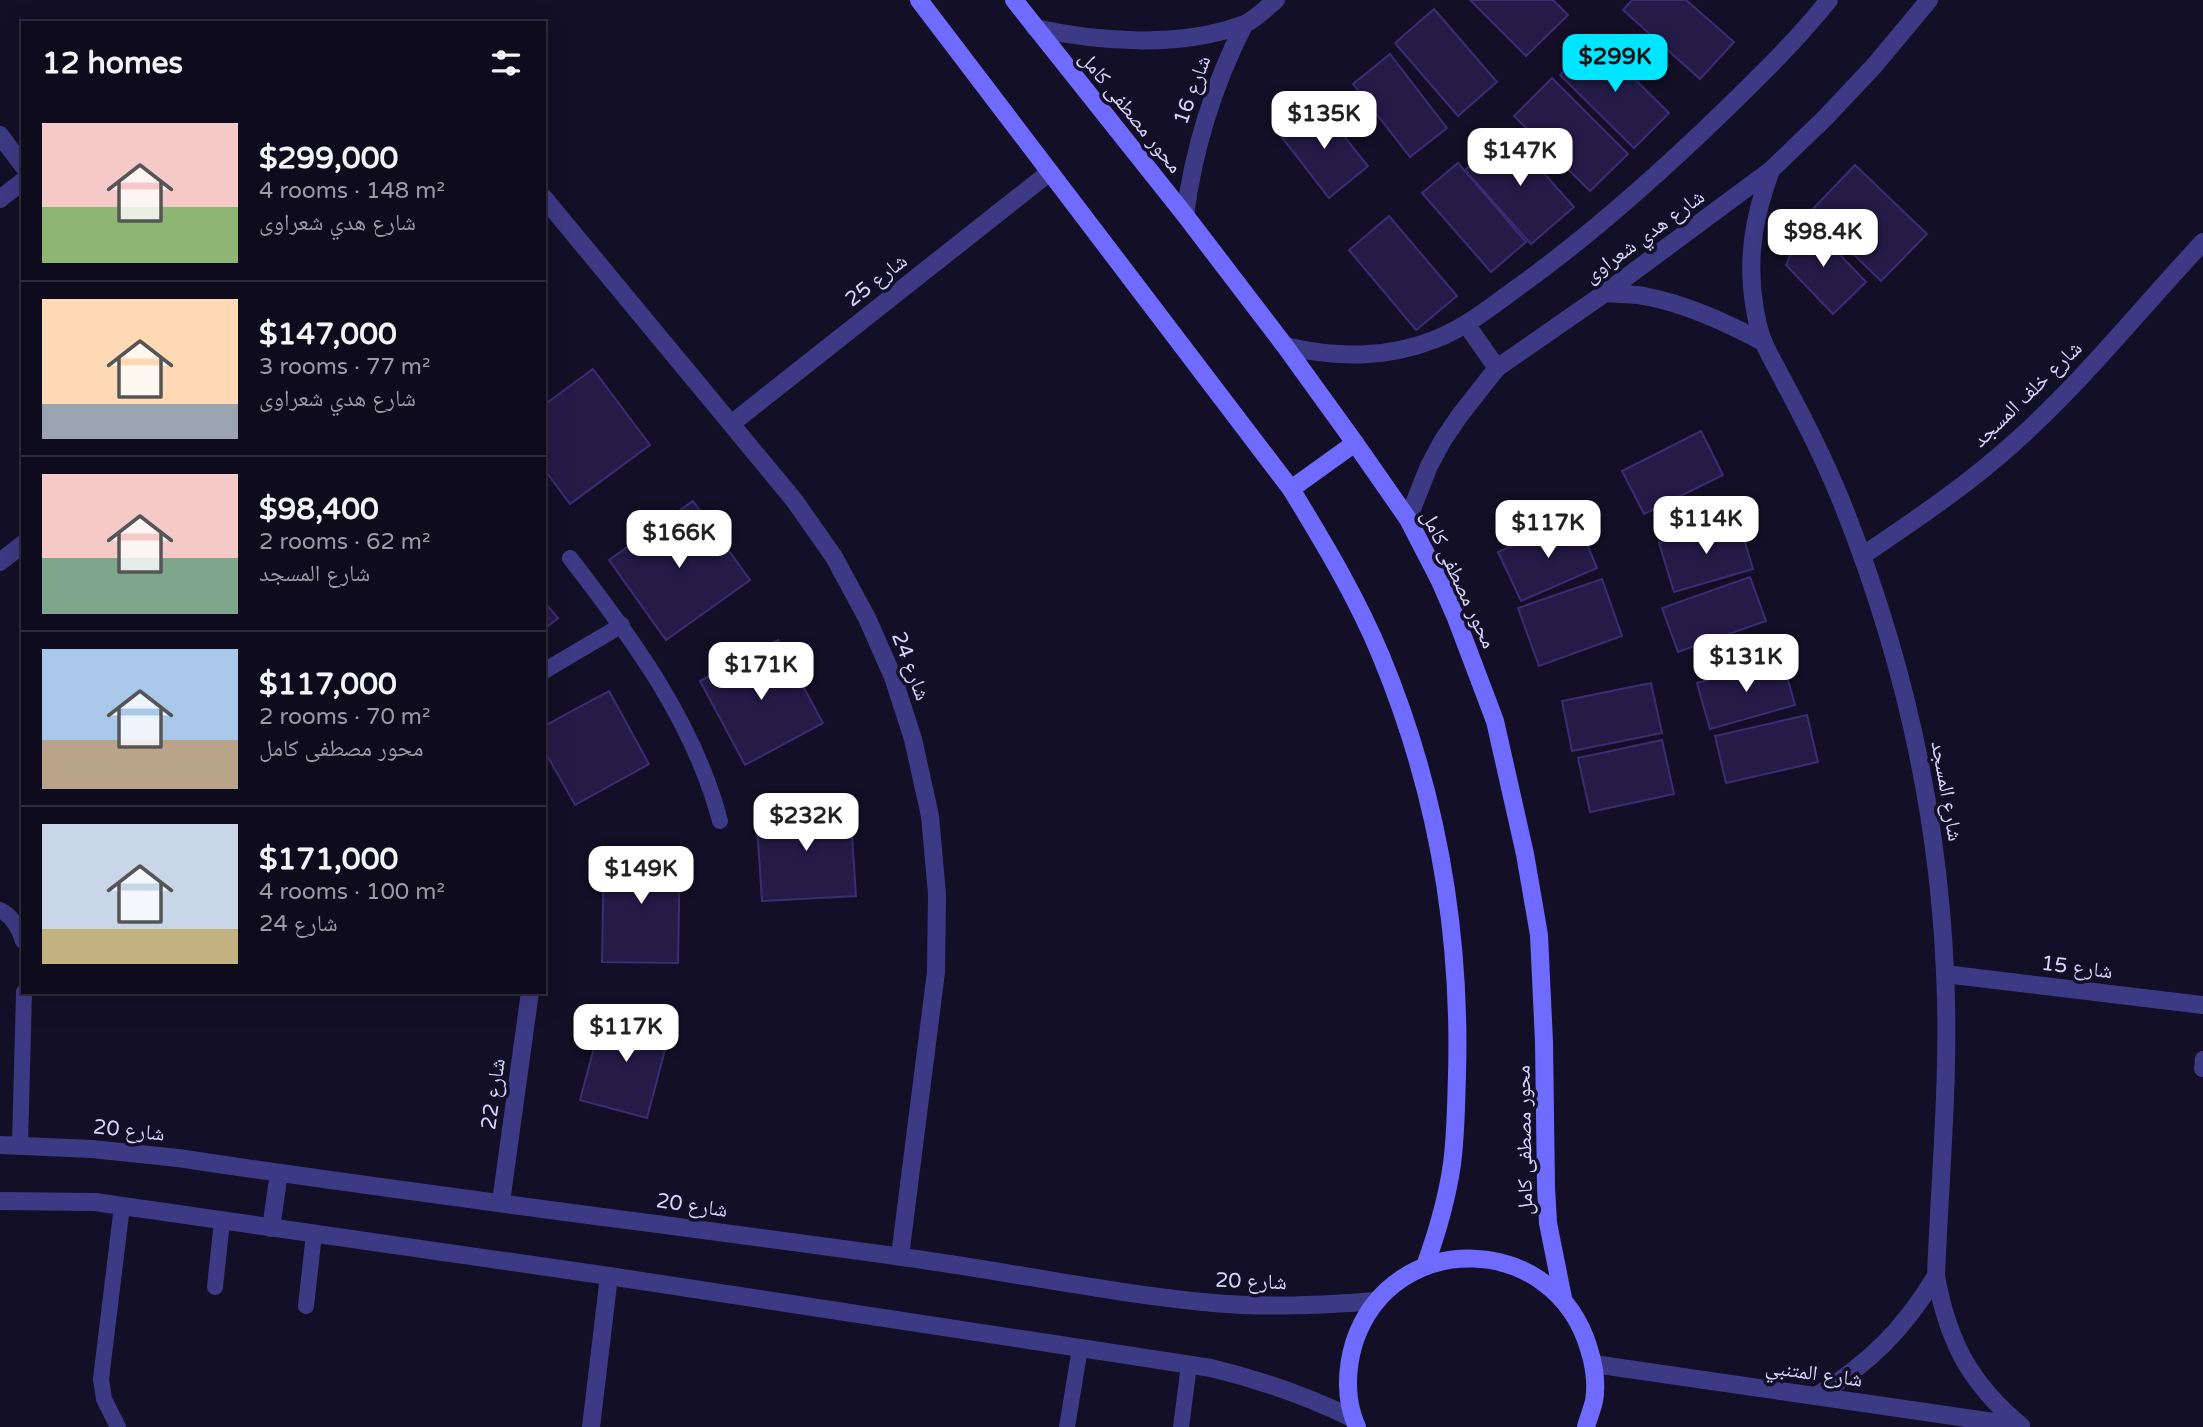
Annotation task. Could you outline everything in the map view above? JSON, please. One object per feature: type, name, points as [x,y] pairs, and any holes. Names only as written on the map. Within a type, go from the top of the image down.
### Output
[{"type":"street","points":[[919,0],[1291,489],[1327,546],[1381,655],[1403,712],[1422,775],[1443,863],[1454,941],[1459,1019],[1456,1133],[1445,1201],[1425,1266]]},
{"type":"street","name":"محور مصطفى كامل","points":[[1014,0],[1285,345],[1408,519],[1439,579],[1477,669],[1495,721],[1525,854],[1539,935],[1544,1042],[1545,1187],[1554,1259],[1563,1298]]},
{"type":"street","name":"شارع 16","points":[[1035,28],[1117,41],[1160,40],[1244,25],[1276,0]]},
{"type":"street","name":"شارع هدي شعراوى","points":[[1285,345],[1346,356],[1378,354],[1438,339],[1466,324],[1608,218],[1674,159],[1809,26],[1829,0]]},
{"type":"street","name":"شارع هدي شعراوى","points":[[1408,519],[1429,466],[1443,440],[1497,368],[1605,293],[1771,170],[1824,120],[1929,0]]},
{"type":"street","name":"شارع 16","points":[[1185,215],[1191,172],[1205,117],[1216,85],[1244,25]]},
{"type":"street","points":[[0,135],[21,163]]},
{"type":"street","name":"شارع المسجد","points":[[1771,170],[1760,200],[1750,256],[1751,285],[1763,342],[1809,430],[1862,556],[1905,697],[1921,766],[1933,839],[1945,974],[1946,1056],[1936,1276],[1947,1325],[1970,1371],[1984,1391],[2024,1427]]},
{"type":"street","name":"شارع 25","points":[[731,424],[1050,172]]},
{"type":"street","points":[[0,199],[21,183]]},
{"type":"street","name":"شارع 24","points":[[546,200],[794,500],[834,557],[867,618],[893,677],[914,739],[930,816],[937,894],[936,972],[900,1256]]},
{"type":"street","name":"شارع خلف المسجد","points":[[1862,556],[1955,491],[2016,442],[2078,380],[2203,242]]},
{"type":"street","points":[[1605,293],[1643,296],[1685,307],[1725,322],[1763,342]]},
{"type":"street","points":[[1466,324],[1497,368]]},
{"type":"street","points":[[1291,489],[1355,443]]},
{"type":"street","points":[[0,562],[21,546]]},
{"type":"street","name":"شارع 15","points":[[1945,974],[2203,1005]]},
{"type":"street","name":"شارع 22","points":[[501,1202],[530,994]]},
{"type":"street","name":"شارع 20","points":[[0,1145],[92,1149],[178,1158],[900,1256],[1167,1298],[1216,1303],[1297,1305],[1377,1301]]},
{"type":"street","points":[[271,1227],[279,1173]]},
{"type":"street","points":[[0,1201],[82,1202],[122,1206],[609,1276],[1211,1368],[1282,1387],[1316,1401],[1355,1423]]},
{"type":"street","points":[[1355,1423],[1348,1388],[1350,1357],[1360,1327],[1377,1301],[1399,1281],[1425,1266],[1461,1258],[1499,1261],[1534,1275],[1563,1298],[1584,1329],[1594,1364],[1594,1401],[1586,1427]]},
{"type":"street","points":[[591,1427],[609,1276]]},
{"type":"street","name":"شارع المسجد","points":[[1816,1396],[1846,1378],[1897,1332],[1936,1276]]},
{"type":"street","name":"شارع المتنبي","points":[[1594,1364],[2024,1427]]},
{"type":"lane","points":[[570,558],[622,625],[655,676],[685,730],[711,786],[720,821]]},
{"type":"lane","points":[[546,670],[622,625]]},
{"type":"lane","points":[[0,910],[6,913],[21,935]]},
{"type":"lane","points":[[20,1144],[24,994]]},
{"type":"lane","points":[[118,1427],[104,1399],[100,1378],[122,1206]]},
{"type":"lane","points":[[215,1287],[222,1220]]},
{"type":"lane","points":[[306,1306],[314,1234]]},
{"type":"lane","points":[[1067,1427],[1080,1348]]},
{"type":"lane","points":[[1181,1427],[1189,1365]]},
{"type":"building","points":[[1470,0],[1553,0],[1568,15],[1526,56]]},
{"type":"building","points":[[1632,0],[1686,0],[1734,42],[1700,79],[1623,10]]},
{"type":"building","points":[[1434,9],[1497,82],[1458,116],[1395,43]]},
{"type":"building","points":[[1595,40],[1669,113],[1634,148],[1560,75]]},
{"type":"building","points":[[1390,54],[1447,128],[1410,157],[1353,84]]},
{"type":"building","points":[[1552,78],[1628,154],[1590,191],[1514,116]]},
{"type":"building","points":[[1319,105],[1368,166],[1329,198],[1280,135]]},
{"type":"building","points":[[1508,133],[1574,207],[1531,244],[1465,170]]},
{"type":"building","points":[[1458,163],[1526,242],[1491,272],[1422,193]]},
{"type":"building","points":[[1855,165],[1927,234],[1881,281],[1810,212]]},
{"type":"building","points":[[1389,216],[1457,296],[1416,330],[1349,250]]},
{"type":"building","points":[[1806,219],[1866,282],[1833,314],[1786,265]]},
{"type":"building","points":[[593,369],[650,445],[570,504],[546,472],[546,404]]},
{"type":"building","points":[[1701,431],[1723,475],[1644,514],[1622,471]]},
{"type":"building","points":[[693,501],[750,580],[666,640],[609,560]]},
{"type":"building","points":[[1576,518],[1597,568],[1521,601],[1498,552]]},
{"type":"building","points":[[1738,519],[1753,569],[1674,592],[1659,543]]},
{"type":"building","points":[[1750,577],[1766,621],[1678,652],[1662,608]]},
{"type":"building","points":[[1602,579],[1622,636],[1539,666],[1518,608]]},
{"type":"building","points":[[546,604],[558,618],[546,627]]},
{"type":"building","points":[[778,640],[823,723],[745,765],[700,681]]},
{"type":"building","points":[[1782,659],[1795,705],[1710,729],[1697,683]]},
{"type":"building","points":[[1651,683],[1662,733],[1572,751],[1562,701]]},
{"type":"building","points":[[609,691],[649,764],[575,805],[546,754],[546,725]]},
{"type":"building","points":[[1807,715],[1818,762],[1726,783],[1715,736]]},
{"type":"building","points":[[1662,740],[1674,794],[1590,812],[1578,758]]},
{"type":"building","points":[[850,806],[856,896],[762,901],[756,811]]},
{"type":"building","points":[[604,849],[680,850],[678,963],[602,962]]},
{"type":"building","points":[[604,1010],[671,1027],[647,1118],[580,1100]]}]
